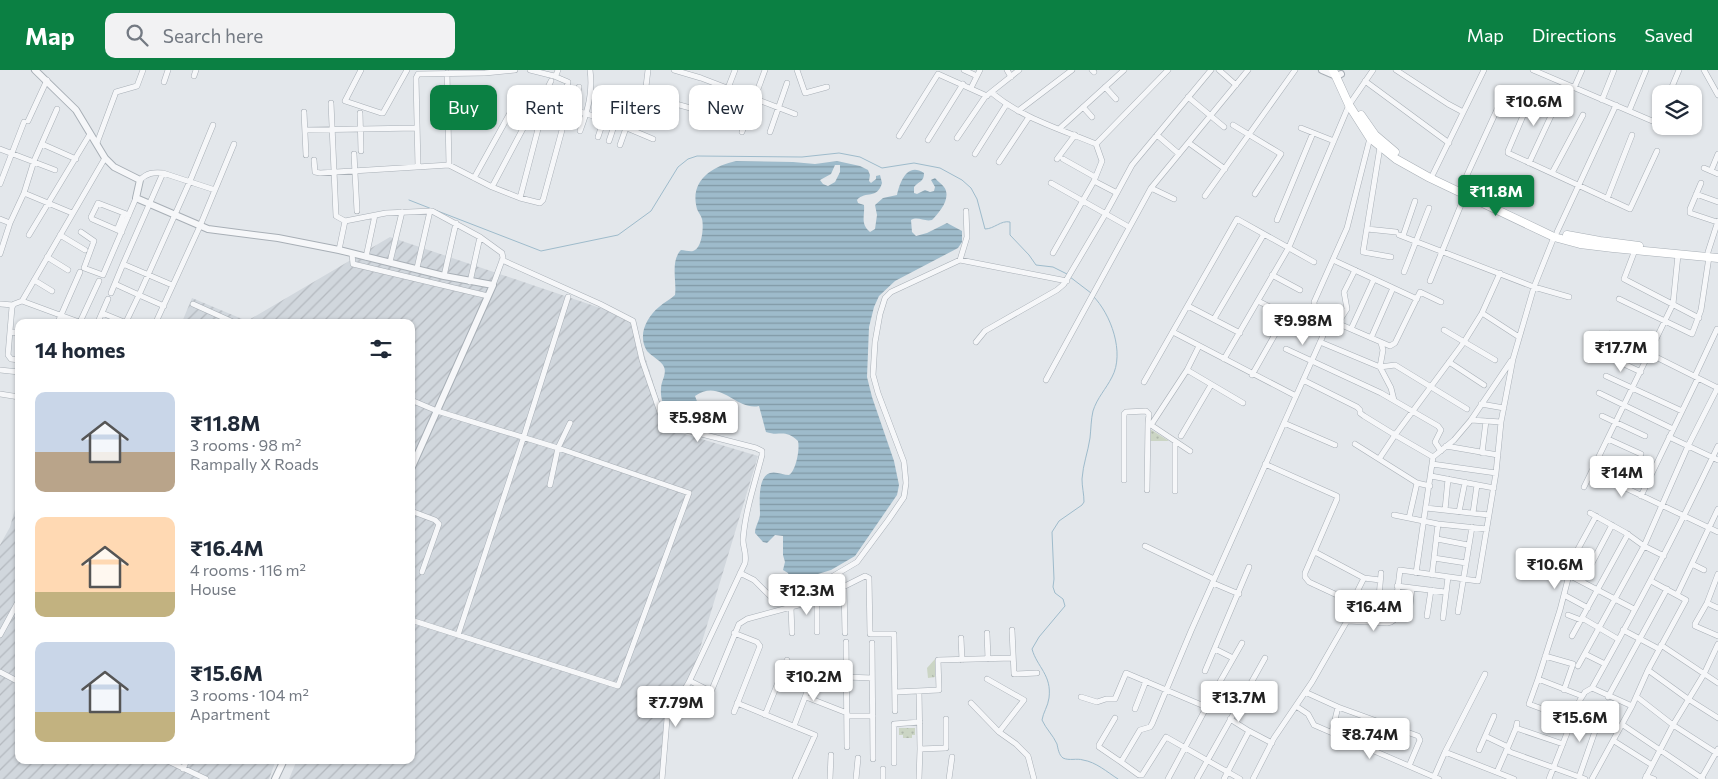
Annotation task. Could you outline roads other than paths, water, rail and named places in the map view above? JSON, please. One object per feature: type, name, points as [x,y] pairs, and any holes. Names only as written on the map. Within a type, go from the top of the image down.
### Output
[{"type":"main road","points":[[1337,73],[1370,138],[1405,164],[1466,195],[1580,244],[1678,255],[1718,254]]},
{"type":"main road","points":[[1351,103],[1375,135],[1400,156],[1556,234],[1708,255],[1718,258]]},
{"type":"street","points":[[35,70],[76,110],[105,158],[114,167],[140,180]]},
{"type":"street","points":[[97,143],[116,92],[137,86],[143,70]]},
{"type":"street","points":[[164,82],[168,70]]},
{"type":"street","points":[[361,70],[345,101],[383,113],[407,70]]},
{"type":"street","points":[[418,167],[416,78],[418,74],[515,70]]},
{"type":"street","points":[[530,70],[540,71],[553,78],[568,82],[567,85]]},
{"type":"street","points":[[492,187],[527,121],[533,117],[558,70]]},
{"type":"street","points":[[580,131],[587,114],[592,92],[591,70]]},
{"type":"street","points":[[646,85],[648,70]]},
{"type":"street","points":[[674,70],[718,85]]},
{"type":"street","points":[[729,85],[735,70]]},
{"type":"street","points":[[759,85],[764,70]]},
{"type":"street","points":[[797,70],[805,93],[826,87]]},
{"type":"street","points":[[964,70],[977,76]]},
{"type":"street","points":[[971,88],[980,70]]},
{"type":"street","points":[[1007,70],[1011,77]]},
{"type":"street","points":[[957,138],[990,94],[1019,70]]},
{"type":"street","points":[[1018,111],[1072,70]]},
{"type":"street","points":[[1059,129],[1124,70]]},
{"type":"street","points":[[1096,144],[1168,70]]},
{"type":"street","points":[[976,342],[984,331],[1057,290],[1067,281],[1132,165],[1211,70]]},
{"type":"street","points":[[1219,70],[1236,85]]},
{"type":"street","points":[[1046,380],[1151,188],[1248,70]]},
{"type":"street","points":[[1206,196],[1295,70]]},
{"type":"street","points":[[1322,70],[1337,73]]},
{"type":"street","points":[[1224,359],[1289,247],[1351,103],[1373,70]]},
{"type":"street","points":[[1396,70],[1463,112]]},
{"type":"street","points":[[1433,174],[1484,70]]},
{"type":"street","points":[[1533,70],[1545,73],[1574,88],[1652,121]]},
{"type":"street","points":[[1574,88],[1582,70]]},
{"type":"street","points":[[1602,100],[1614,70]]},
{"type":"street","points":[[1629,111],[1646,70]]},
{"type":"street","points":[[1673,85],[1679,70]]},
{"type":"street","points":[[1704,70],[1718,94]]},
{"type":"street","points":[[447,73],[449,165]]},
{"type":"street","points":[[899,136],[937,75],[940,74],[990,94],[1029,117],[1096,144],[1102,162],[1053,252]]},
{"type":"street","points":[[0,184],[26,121],[46,80]]},
{"type":"street","points":[[1365,81],[1449,143]]},
{"type":"street","points":[[770,132],[787,83]]},
{"type":"street","points":[[928,140],[963,84]]},
{"type":"street","points":[[1105,88],[1116,99]]},
{"type":"street","points":[[1461,188],[1506,90]]},
{"type":"street","points":[[1534,90],[1508,153],[1628,209],[1632,207],[1657,151]]},
{"type":"street","points":[[1188,98],[1224,127]]},
{"type":"street","points":[[762,101],[795,114]]},
{"type":"street","points":[[1529,162],[1558,101]]},
{"type":"street","points":[[331,103],[336,216],[345,221],[402,212],[435,212],[480,236],[502,253],[502,260],[493,286],[415,460]]},
{"type":"street","points":[[975,154],[1006,105]]},
{"type":"street","points":[[1347,621],[1391,622],[1394,620],[1400,570],[1478,581],[1494,488],[1501,422],[1519,337],[1534,287],[1556,234],[1616,105]]},
{"type":"street","points":[[1083,107],[1092,118]]},
{"type":"street","points":[[0,254],[10,222],[24,193],[34,161],[57,109]]},
{"type":"street","points":[[304,112],[306,155]]},
{"type":"street","points":[[582,112],[592,115]]},
{"type":"street","points":[[360,113],[361,151]]},
{"type":"street","points":[[1552,174],[1583,115]]},
{"type":"street","points":[[999,162],[1029,117]]},
{"type":"street","points":[[474,178],[507,118]]},
{"type":"street","points":[[126,319],[190,181],[213,125]]},
{"type":"street","points":[[1233,125],[1280,154],[1255,194]]},
{"type":"street","points":[[305,130],[417,128]]},
{"type":"street","points":[[1301,128],[1334,141]]},
{"type":"street","points":[[520,198],[538,130]]},
{"type":"street","points":[[314,160],[316,173],[449,165],[492,187],[520,198],[540,203],[543,200],[565,130]]},
{"type":"street","points":[[598,136],[600,130]]},
{"type":"street","points":[[609,141],[613,130]]},
{"type":"street","points":[[620,145],[625,130]]},
{"type":"street","points":[[631,130],[653,139]]},
{"type":"street","points":[[1277,220],[1313,133]]},
{"type":"street","points":[[29,236],[90,134]]},
{"type":"street","points":[[1074,135],[1060,159],[1117,193]]},
{"type":"street","points":[[1157,135],[1179,154]]},
{"type":"street","points":[[1607,199],[1632,135]]},
{"type":"street","points":[[1370,138],[1347,228],[1314,302],[1315,312],[1390,346],[1395,343],[1420,292],[1441,302]]},
{"type":"street","points":[[1189,142],[1225,169]]},
{"type":"street","points":[[42,144],[76,159]]},
{"type":"street","points":[[158,319],[200,226],[234,144]]},
{"type":"street","points":[[1380,147],[1363,252],[1391,257]]},
{"type":"street","points":[[0,149],[55,170]]},
{"type":"street","points":[[354,154],[357,210]]},
{"type":"street","points":[[1711,171],[1718,154]]},
{"type":"street","points":[[22,302],[105,158]]},
{"type":"street","points":[[1704,168],[1718,174]]},
{"type":"street","points":[[81,232],[94,241],[84,268],[102,276],[123,223],[136,198],[140,180],[154,172],[163,173],[215,190]]},
{"type":"street","points":[[111,293],[163,173]]},
{"type":"street","points":[[1051,183],[1129,227]]},
{"type":"street","points":[[1619,299],[1692,334],[1699,318],[1708,255],[1718,221],[1690,213],[1701,183]]},
{"type":"street","points":[[1151,188],[1174,199]]},
{"type":"street","points":[[24,193],[72,213]]},
{"type":"street","points":[[1696,194],[1718,202]]},
{"type":"street","points":[[1430,281],[1466,195]]},
{"type":"street","points":[[136,198],[208,229],[278,238],[339,250],[493,286]]},
{"type":"street","points":[[1399,234],[1415,202]]},
{"type":"street","points":[[120,231],[91,217],[98,203],[127,214]]},
{"type":"street","points":[[1404,272],[1429,208]]},
{"type":"street","points":[[417,268],[430,211]]},
{"type":"street","points":[[960,260],[967,237],[966,211]]},
{"type":"street","points":[[390,262],[402,212]]},
{"type":"street","points":[[366,257],[375,215]]},
{"type":"street","points":[[0,219],[10,222]]},
{"type":"street","points":[[1144,382],[1237,219],[1314,262]]},
{"type":"street","points":[[339,250],[345,221]]},
{"type":"street","points":[[444,276],[456,223]]},
{"type":"street","points":[[1367,229],[1399,234],[1534,287],[1569,297]]},
{"type":"street","points":[[1214,319],[1264,234]]},
{"type":"street","points":[[60,235],[85,250]]},
{"type":"street","points":[[470,282],[480,236]]},
{"type":"street","points":[[1635,250],[1624,279],[1699,318]]},
{"type":"street","points":[[352,254],[353,264],[488,296]]},
{"type":"street","points":[[1584,488],[1673,304],[1678,255]]},
{"type":"street","points":[[47,257],[68,270]]},
{"type":"street","points":[[502,260],[633,321],[642,360],[663,421],[762,451],[750,500],[743,542],[746,554],[745,563],[689,682],[667,719],[662,779]]},
{"type":"street","points":[[740,573],[754,580],[777,603],[796,598],[858,562],[904,496],[906,483],[904,462],[873,375],[875,342],[880,314],[885,298],[891,292],[960,260],[1067,281]]},
{"type":"street","points":[[1333,260],[1418,299]]},
{"type":"street","points":[[124,264],[172,285]]},
{"type":"street","points":[[1338,324],[1347,309],[1344,292],[1355,270]]},
{"type":"street","points":[[59,319],[80,272]]},
{"type":"street","points":[[1379,459],[1464,342],[1482,313],[1500,273]]},
{"type":"street","points":[[1272,275],[1300,290]]},
{"type":"street","points":[[1351,328],[1374,279]]},
{"type":"street","points":[[34,280],[52,290]]},
{"type":"street","points":[[81,319],[99,281]]},
{"type":"street","points":[[115,284],[164,306]]},
{"type":"street","points":[[1371,338],[1394,288]]},
{"type":"street","points":[[458,635],[568,298]]},
{"type":"street","points":[[99,319],[108,299]]},
{"type":"street","points":[[1252,375],[1286,315],[1258,300]]},
{"type":"street","points":[[1,304],[13,305],[22,302],[72,319]]},
{"type":"street","points":[[193,304],[226,319]]},
{"type":"street","points":[[13,305],[9,358],[15,359]]},
{"type":"street","points":[[1188,306],[1240,333]]},
{"type":"street","points":[[102,313],[117,319]]},
{"type":"street","points":[[1482,313],[1519,337]]},
{"type":"street","points":[[1121,762],[1140,730],[1150,727],[1152,724],[1213,581],[1330,320]]},
{"type":"street","points":[[1641,496],[1682,411],[1717,329]]},
{"type":"street","points":[[1444,330],[1495,360]]},
{"type":"street","points":[[10,332],[15,333]]},
{"type":"street","points":[[1173,332],[1252,375],[1296,396]]},
{"type":"street","points":[[1578,666],[1644,546],[1688,446],[1718,387],[1610,334]]},
{"type":"street","points":[[1320,342],[1380,367],[1395,365],[1467,409]]},
{"type":"street","points":[[1381,343],[1383,350],[1380,367],[1391,388],[1394,400]]},
{"type":"street","points":[[1150,424],[1187,370],[1199,346]]},
{"type":"street","points":[[1286,349],[1394,400],[1440,428],[1441,430],[1435,442],[1441,451]]},
{"type":"street","points":[[1609,357],[1641,372]]},
{"type":"street","points":[[1416,572],[1434,457],[1454,440],[1471,420],[1513,359]]},
{"type":"street","points":[[1449,362],[1484,385]]},
{"type":"street","points":[[0,370],[15,372]]},
{"type":"street","points":[[1187,370],[1243,403]]},
{"type":"street","points":[[1606,376],[1682,411]]},
{"type":"street","points":[[1303,380],[1357,407],[1364,416],[1434,457]]},
{"type":"street","points":[[1181,436],[1211,385]]},
{"type":"street","points":[[1599,393],[1673,429]]},
{"type":"street","points":[[0,394],[15,396]]},
{"type":"street","points":[[415,402],[437,411],[558,448],[689,493],[618,686],[415,621]]},
{"type":"street","points":[[1481,404],[1504,408]]},
{"type":"street","points":[[1124,480],[1124,414],[1128,411],[1146,411],[1149,414],[1150,424],[1147,490]]},
{"type":"street","points":[[1602,416],[1645,436]]},
{"type":"street","points":[[1471,420],[1501,422]]},
{"type":"street","points":[[1482,453],[1486,421]]},
{"type":"street","points":[[550,485],[558,448],[570,423]]},
{"type":"street","points":[[1284,423],[1334,445]]},
{"type":"street","points":[[1150,424],[1190,451]]},
{"type":"street","points":[[1669,437],[1715,459]]},
{"type":"street","points":[[1608,440],[1641,454]]},
{"type":"street","points":[[1175,441],[1175,491]]},
{"type":"street","points":[[1355,444],[1417,483],[1430,486]]},
{"type":"street","points":[[1446,446],[1498,455]]},
{"type":"street","points":[[1549,779],[1582,696],[1592,688],[1651,581],[1715,459],[1718,446]]},
{"type":"street","points":[[1265,464],[1337,496],[1305,573],[1306,580],[1352,602]]},
{"type":"street","points":[[1432,464],[1496,473]]},
{"type":"street","points":[[1592,472],[1718,532]]},
{"type":"street","points":[[1431,476],[1494,488]]},
{"type":"street","points":[[1445,510],[1448,479]]},
{"type":"street","points":[[1458,512],[1465,482]]},
{"type":"street","points":[[1409,518],[1417,483]]},
{"type":"street","points":[[1473,513],[1478,485]]},
{"type":"street","points":[[1426,508],[1489,515]]},
{"type":"street","points":[[1677,595],[1718,509]]},
{"type":"street","points":[[415,512],[435,520],[438,524],[422,572]]},
{"type":"street","points":[[1590,513],[1664,556]]},
{"type":"street","points":[[1394,515],[1438,524],[1487,530]]},
{"type":"street","points":[[1596,516],[1565,573],[1634,609]]},
{"type":"street","points":[[1432,575],[1438,524]]},
{"type":"street","points":[[1582,582],[1612,525]]},
{"type":"street","points":[[1458,612],[1472,528]]},
{"type":"street","points":[[1572,636],[1628,534]]},
{"type":"street","points":[[1436,539],[1468,545]]},
{"type":"street","points":[[1145,546],[1238,594]]},
{"type":"street","points":[[1315,552],[1364,578],[1380,580]]},
{"type":"street","points":[[1434,558],[1466,563]]},
{"type":"street","points":[[1692,564],[1704,570]]},
{"type":"street","points":[[1205,671],[1249,567]]},
{"type":"street","points":[[1376,622],[1381,572]]},
{"type":"street","points":[[1718,574],[1707,603],[1695,623],[1695,626],[1718,636]]},
{"type":"street","points":[[1569,575],[1529,704],[1572,720]]},
{"type":"street","points":[[706,704],[734,632],[739,624],[747,619],[817,600],[865,576],[870,578],[870,634],[894,634],[895,711]]},
{"type":"street","points":[[1443,618],[1448,577]]},
{"type":"street","points":[[1253,779],[1272,743],[1347,621],[1352,602],[1364,578]]},
{"type":"street","points":[[1592,779],[1623,725],[1648,670],[1686,600],[1651,581]]},
{"type":"street","points":[[1397,586],[1445,592]]},
{"type":"street","points":[[844,587],[845,633]]},
{"type":"street","points":[[1394,614],[1408,615],[1412,588]]},
{"type":"street","points":[[1608,697],[1667,589]]},
{"type":"street","points":[[1428,616],[1431,590]]},
{"type":"street","points":[[1564,595],[1588,608]]},
{"type":"street","points":[[817,600],[817,632]]},
{"type":"street","points":[[1707,603],[1718,608]]},
{"type":"street","points":[[791,608],[792,633]]},
{"type":"street","points":[[0,635],[15,612]]},
{"type":"street","points":[[1568,615],[1581,619],[1618,639]]},
{"type":"street","points":[[1012,630],[1014,674],[1037,673]]},
{"type":"street","points":[[1623,630],[1660,647],[1718,683]]},
{"type":"street","points":[[734,632],[756,642],[760,646],[734,712]]},
{"type":"street","points":[[987,633],[988,659]]},
{"type":"street","points":[[961,638],[962,660]]},
{"type":"street","points":[[846,642],[847,747]]},
{"type":"street","points":[[872,643],[873,759]]},
{"type":"street","points":[[1168,779],[1242,643]]},
{"type":"street","points":[[1654,779],[1646,778],[1673,724],[1704,674],[1718,644]]},
{"type":"street","points":[[1215,649],[1233,658]]},
{"type":"street","points":[[1585,654],[1605,664]]},
{"type":"street","points":[[1545,656],[1573,664],[1564,690]]},
{"type":"street","points":[[895,692],[939,690],[938,660],[1013,658]]},
{"type":"street","points":[[1197,779],[1265,658]]},
{"type":"street","points":[[1712,658],[1718,661]]},
{"type":"street","points":[[765,714],[787,660]]},
{"type":"street","points":[[1648,670],[1718,718]]},
{"type":"street","points":[[794,726],[815,671]]},
{"type":"street","points":[[0,672],[15,680]]},
{"type":"street","points":[[1081,697],[1097,702],[1115,699],[1126,673],[1167,689],[1205,708]]},
{"type":"street","points":[[1296,706],[1308,714],[1314,725],[1437,778],[1445,752],[1485,674]]},
{"type":"street","points":[[846,677],[872,678]]},
{"type":"street","points":[[987,679],[1024,700],[999,732]]},
{"type":"street","points":[[1538,679],[1582,696]]},
{"type":"street","points":[[1135,709],[1146,681]]},
{"type":"street","points":[[689,682],[710,691]]},
{"type":"street","points":[[1592,688],[1608,697],[1632,706]]},
{"type":"street","points":[[919,691],[919,779]]},
{"type":"street","points":[[1305,692],[1418,736],[1420,740],[1409,766]]},
{"type":"street","points":[[806,697],[847,715],[873,716]]},
{"type":"street","points":[[1623,725],[1702,779],[1717,752],[1673,724],[1637,697]]},
{"type":"street","points":[[737,703],[815,735],[795,779]]},
{"type":"street","points":[[971,704],[999,732],[1016,744],[1028,756],[1034,779]]},
{"type":"street","points":[[1332,732],[1338,706]]},
{"type":"street","points":[[1479,750],[1494,716]]},
{"type":"street","points":[[1579,776],[1600,717]]},
{"type":"street","points":[[1115,718],[1099,747],[1139,775],[1142,775],[1166,737],[1240,779]]},
{"type":"street","points":[[920,749],[946,748],[946,719]]},
{"type":"street","points":[[1230,719],[1272,743]]},
{"type":"street","points":[[894,764],[894,724],[920,722]]},
{"type":"street","points":[[1499,775],[1517,725],[1563,744]]},
{"type":"street","points":[[1224,779],[1249,731]]},
{"type":"street","points":[[1485,736],[1508,748],[1510,752],[1585,779]]},
{"type":"street","points":[[1614,741],[1652,765]]},
{"type":"street","points":[[1445,752],[1499,775],[1514,779]]},
{"type":"street","points":[[830,779],[831,755]]},
{"type":"street","points":[[948,779],[952,757]]},
{"type":"street","points":[[856,779],[858,758]]},
{"type":"street","points":[[174,764],[206,779]]},
{"type":"street","points":[[183,769],[185,764]]},
{"type":"street","points":[[275,779],[282,764]]},
{"type":"street","points":[[882,779],[883,769]]},
{"type":"water","points":[[736,161],[815,164],[837,161],[860,166],[868,170],[871,183],[876,179],[876,176],[880,175],[882,183],[880,188],[874,193],[860,197],[857,200],[858,203],[864,205],[864,223],[870,232],[875,229],[877,215],[875,205],[883,198],[897,195],[905,175],[913,170],[918,170],[924,173],[924,176],[914,187],[914,193],[917,194],[925,190],[934,191],[935,187],[931,180],[935,178],[946,191],[946,200],[932,220],[911,220],[912,232],[916,236],[947,223],[962,231],[962,242],[958,248],[895,281],[879,296],[869,327],[867,377],[894,461],[899,485],[897,495],[855,556],[831,570],[805,578],[799,577],[791,581],[788,573],[783,570],[785,562],[783,536],[775,535],[767,543],[763,542],[755,533],[760,516],[760,491],[763,480],[770,473],[775,472],[789,475],[791,473],[797,460],[798,441],[789,435],[766,432],[759,406],[743,404],[713,391],[704,391],[695,396],[698,407],[694,411],[686,412],[682,420],[676,420],[667,415],[662,402],[661,392],[665,372],[664,367],[661,362],[647,351],[643,339],[647,321],[661,305],[675,295],[675,266],[678,255],[681,250],[692,251],[696,249],[700,242],[703,223],[697,209],[696,190],[705,176],[727,163]],"holes":[[[835,165],[840,165],[840,172],[835,182],[828,186],[823,184],[820,180],[831,174]]]},
{"type":"waterway","points":[[435,210],[541,251],[618,235],[651,211],[678,167],[688,159],[697,156],[802,157],[839,153],[860,157],[882,168],[914,163],[940,168],[962,180],[971,188],[977,199],[985,229],[1004,222],[1010,222],[1010,235],[1036,265],[1053,267],[1067,274]]},
{"type":"waterway","points":[[409,200],[432,209]]},
{"type":"waterway","points":[[1070,277],[1091,293]]},
{"type":"waterway","points":[[1093,296],[1105,313],[1114,334],[1117,357],[1116,367],[1093,411],[1090,438],[1083,468],[1084,502],[1059,521],[1052,532],[1053,587],[1055,593],[1063,599],[1065,606],[1039,637],[1032,649],[1046,677],[1049,690],[1048,701],[1042,720],[1057,744],[1059,752],[1065,759],[1088,761],[1118,779]]}]
